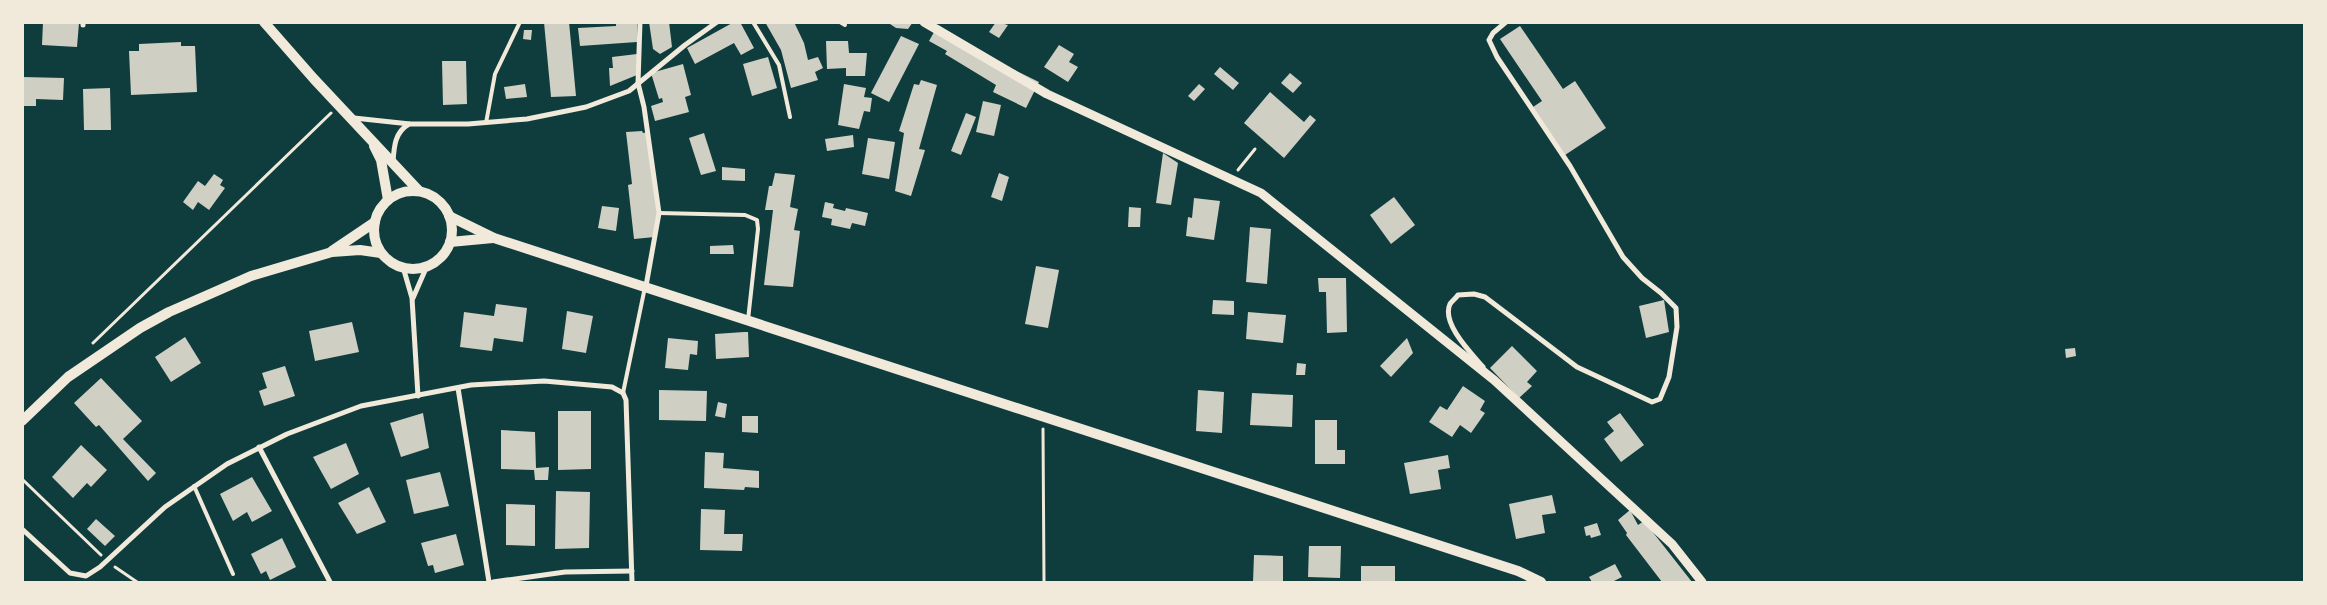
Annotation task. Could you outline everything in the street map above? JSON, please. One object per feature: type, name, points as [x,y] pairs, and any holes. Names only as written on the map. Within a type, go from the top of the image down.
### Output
[{"type":"main road","points":[[264,22],[419,191],[432,196],[442,204],[449,216],[452,224],[450,242],[441,257],[427,266],[403,267],[395,264],[382,252],[374,234],[375,222],[388,200],[397,194],[419,191]]},
{"type":"main road","points":[[366,133],[381,160],[388,200]]},
{"type":"main road","points":[[449,216],[494,238],[1518,571],[1541,582]]},
{"type":"main road","points":[[332,252],[375,222]]},
{"type":"main road","points":[[450,242],[494,238]]},
{"type":"main road","points":[[22,421],[68,377],[140,328],[169,312],[251,276],[332,252],[360,250],[382,252]]},
{"type":"street","points":[[640,22],[638,83],[644,107],[659,213],[646,286]]},
{"type":"street","points":[[351,118],[410,124],[486,123],[527,119],[586,107],[619,97],[717,22]]},
{"type":"street","points":[[924,22],[1046,94],[1261,192],[1494,380],[1672,544],[1702,582]]},
{"type":"street","points":[[1494,380],[1454,331],[1448,313],[1450,304],[1458,295],[1474,294],[1485,297],[1577,367],[1652,402],[1660,399],[1669,377],[1677,327],[1676,308],[1662,293],[1642,278],[1623,256],[1570,166],[1498,57],[1489,40],[1493,33],[1506,22]]},
{"type":"street","points":[[393,162],[395,141],[402,128],[410,124]]},
{"type":"street","points":[[412,298],[427,266]]},
{"type":"street","points":[[403,267],[412,298],[418,396]]},
{"type":"street","points":[[22,529],[70,573],[86,576],[107,560],[135,533],[194,486],[259,447],[327,417],[361,406],[458,388],[503,382],[544,381],[605,386],[623,393],[627,407],[632,582]]},
{"type":"street","points":[[458,388],[489,582]]},
{"type":"street","points":[[259,447],[330,582]]},
{"type":"street","points":[[493,582],[565,572],[632,571]]},
{"type":"lane","points":[[486,123],[495,74],[520,22]]},
{"type":"lane","points":[[752,22],[779,65],[790,118]]},
{"type":"lane","points":[[840,22],[845,25]]},
{"type":"lane","points":[[659,213],[745,216],[757,220],[758,229],[748,320]]},
{"type":"lane","points":[[623,393],[646,286]]},
{"type":"lane","points":[[194,486],[233,574]]},
{"type":"path","points":[[87,348],[339,105]]},
{"type":"path","points":[[1236,172],[1255,149]]},
{"type":"path","points":[[1043,416],[1044,582]]},
{"type":"path","points":[[22,479],[107,560],[137,582]]},
{"type":"building","points":[[43,22],[79,23],[77,47],[42,45]]},
{"type":"building","points":[[544,22],[569,22],[576,96],[551,97]]},
{"type":"building","points":[[616,22],[637,22],[637,42],[580,46],[578,28],[616,26]]},
{"type":"building","points":[[649,22],[669,22],[672,47],[660,54],[653,49]]},
{"type":"building","points":[[734,22],[740,22],[754,48],[741,55],[734,43],[695,64],[687,48]]},
{"type":"building","points":[[765,22],[794,22],[804,43],[808,60],[818,57],[823,68],[815,72],[818,80],[791,88],[781,50]]},
{"type":"building","points":[[887,22],[913,22],[908,29],[896,28]]},
{"type":"building","points":[[996,22],[1008,25],[999,38],[989,32]]},
{"type":"building","points":[[938,25],[1006,66],[1039,82],[1026,108],[993,92],[996,85],[945,54],[947,51],[929,41]]},
{"type":"building","points":[[1520,26],[1563,89],[1575,81],[1606,128],[1565,155],[1533,107],[1542,101],[1500,39]]},
{"type":"building","points":[[524,30],[532,30],[531,40],[523,39]]},
{"type":"building","points":[[901,36],[919,44],[889,102],[871,93]]},
{"type":"building","points":[[826,41],[848,41],[849,53],[867,53],[865,76],[846,76],[846,68],[827,69]]},
{"type":"building","points":[[181,42],[181,46],[195,46],[197,92],[131,95],[129,51],[139,51],[139,44]]},
{"type":"building","points":[[1059,45],[1074,54],[1069,62],[1078,67],[1068,82],[1044,67]]},
{"type":"building","points":[[637,54],[637,75],[610,86],[609,68],[613,68],[612,57]]},
{"type":"building","points":[[768,57],[777,88],[752,96],[743,64]]},
{"type":"building","points":[[442,61],[466,61],[467,104],[443,105]]},
{"type":"building","points":[[683,64],[691,95],[685,97],[689,112],[655,121],[651,106],[663,102],[662,98],[659,99],[651,73]]},
{"type":"building","points":[[1220,67],[1239,83],[1233,90],[1214,74]]},
{"type":"building","points":[[1290,73],[1302,83],[1293,93],[1281,83]]},
{"type":"building","points":[[22,77],[64,78],[63,100],[36,99],[36,106],[22,106]]},
{"type":"building","points":[[921,80],[937,85],[919,149],[925,150],[911,196],[895,191],[904,133],[899,131],[914,84],[919,85]]},
{"type":"building","points":[[525,84],[527,97],[506,99],[504,87]]},
{"type":"building","points":[[844,84],[866,88],[864,97],[872,98],[870,112],[864,111],[859,129],[838,125]]},
{"type":"building","points":[[1199,84],[1205,89],[1194,101],[1188,96]]},
{"type":"building","points":[[110,88],[111,130],[84,130],[83,89]]},
{"type":"building","points":[[1270,92],[1304,122],[1310,115],[1316,120],[1284,158],[1244,123]]},
{"type":"building","points":[[983,101],[1001,105],[994,136],[976,132]]},
{"type":"building","points":[[966,113],[976,117],[961,155],[951,151]]},
{"type":"building","points":[[642,131],[643,133],[648,132],[658,219],[655,237],[634,239],[628,185],[632,184],[626,132]]},
{"type":"building","points":[[704,133],[716,171],[701,175],[689,138]]},
{"type":"building","points":[[853,135],[854,147],[827,151],[825,139]]},
{"type":"building","points":[[868,138],[895,142],[889,179],[862,174]]},
{"type":"building","points":[[1163,153],[1178,163],[1171,205],[1156,203]]},
{"type":"building","points":[[722,167],[745,169],[745,181],[722,180]]},
{"type":"building","points":[[775,173],[795,175],[790,207],[798,209],[794,230],[800,231],[793,287],[764,285],[773,210],[765,210],[769,186],[772,186]]},
{"type":"building","points":[[999,173],[1009,177],[1002,201],[991,197]]},
{"type":"building","points":[[214,174],[223,180],[220,185],[225,188],[209,210],[198,202],[193,210],[183,202],[198,181],[205,186]]},
{"type":"building","points":[[1394,197],[1415,225],[1391,244],[1370,215]]},
{"type":"building","points":[[1194,198],[1220,201],[1214,240],[1186,236],[1188,217],[1192,218]]},
{"type":"building","points":[[825,202],[834,204],[833,208],[845,211],[846,208],[868,213],[865,226],[852,223],[850,229],[831,225],[832,219],[822,217]]},
{"type":"building","points":[[602,206],[619,208],[616,231],[598,228]]},
{"type":"building","points":[[1129,207],[1141,208],[1140,227],[1128,227]]},
{"type":"building","points":[[1250,227],[1271,229],[1267,284],[1246,282]]},
{"type":"building","points":[[733,245],[734,254],[710,254],[710,246]]},
{"type":"building","points":[[1036,266],[1059,270],[1048,328],[1025,324]]},
{"type":"building","points":[[1318,278],[1346,278],[1347,332],[1327,333],[1326,292],[1319,292]]},
{"type":"building","points":[[1213,300],[1234,301],[1234,315],[1212,314]]},
{"type":"building","points":[[1664,300],[1669,332],[1646,338],[1639,306]]},
{"type":"building","points":[[496,304],[527,308],[523,342],[494,338],[492,351],[460,347],[464,312],[494,316]]},
{"type":"building","points":[[567,311],[593,316],[586,353],[562,349]]},
{"type":"building","points":[[1248,312],[1286,315],[1283,343],[1246,339]]},
{"type":"building","points":[[352,322],[359,352],[315,361],[309,331]]},
{"type":"building","points":[[748,332],[749,357],[716,359],[715,334]]},
{"type":"building","points":[[185,337],[201,363],[171,382],[155,357]]},
{"type":"building","points":[[668,338],[698,341],[697,355],[690,354],[688,370],[665,368]]},
{"type":"building","points":[[1407,338],[1413,353],[1391,377],[1380,366]]},
{"type":"building","points":[[1512,346],[1537,371],[1527,382],[1532,386],[1519,398],[1490,368]]},
{"type":"building","points":[[2075,348],[2076,356],[2066,358],[2065,349]]},
{"type":"building","points":[[1297,363],[1306,364],[1305,375],[1296,375]]},
{"type":"building","points":[[285,366],[295,396],[264,406],[259,391],[267,388],[262,373]]},
{"type":"building","points":[[101,378],[142,421],[123,439],[156,473],[148,481],[99,425],[96,427],[74,403]]},
{"type":"building","points":[[1463,386],[1485,401],[1480,410],[1485,413],[1471,433],[1460,425],[1452,437],[1429,422],[1440,406],[1447,410]]},
{"type":"building","points":[[659,390],[707,391],[706,421],[659,420]]},
{"type":"building","points":[[1198,390],[1224,392],[1222,433],[1196,431]]},
{"type":"building","points":[[1252,393],[1293,395],[1292,427],[1250,425]]},
{"type":"building","points":[[718,402],[727,404],[725,418],[715,416]]},
{"type":"building","points":[[558,411],[591,411],[591,469],[558,470]]},
{"type":"building","points":[[423,413],[429,448],[401,457],[390,423]]},
{"type":"building","points":[[1620,413],[1644,445],[1621,462],[1604,439],[1614,431],[1607,422]]},
{"type":"building","points":[[742,416],[758,416],[758,433],[742,432]]},
{"type":"building","points":[[1315,420],[1337,420],[1337,450],[1345,450],[1345,464],[1315,464]]},
{"type":"building","points":[[501,430],[535,432],[536,468],[549,467],[548,480],[535,480],[534,470],[501,469]]},
{"type":"building","points":[[346,443],[359,474],[331,489],[313,457]]},
{"type":"building","points":[[81,445],[107,470],[91,487],[87,483],[73,498],[52,477]]},
{"type":"building","points":[[705,452],[724,453],[723,468],[759,471],[759,488],[745,487],[744,490],[704,488]]},
{"type":"building","points":[[1448,455],[1450,468],[1438,470],[1441,489],[1410,494],[1404,463]]},
{"type":"building","points":[[440,472],[449,506],[414,514],[406,480]]},
{"type":"building","points":[[252,477],[272,511],[252,522],[247,512],[233,521],[220,494]]},
{"type":"building","points":[[369,487],[386,522],[357,534],[338,503]]},
{"type":"building","points":[[556,491],[590,492],[589,548],[555,549]]},
{"type":"building","points":[[1552,495],[1556,513],[1542,515],[1545,533],[1516,539],[1509,504]]},
{"type":"building","points":[[506,504],[535,505],[535,546],[506,545]]},
{"type":"building","points":[[701,509],[725,510],[724,534],[743,534],[742,551],[700,550]]},
{"type":"building","points":[[1630,510],[1638,525],[1644,521],[1692,582],[1662,582],[1626,535],[1627,533],[1618,520]]},
{"type":"building","points":[[96,519],[115,536],[105,546],[87,529]]},
{"type":"building","points":[[1597,523],[1601,535],[1591,538],[1590,535],[1586,536],[1584,527]]},
{"type":"building","points":[[456,534],[464,565],[435,573],[433,565],[428,566],[421,543]]},
{"type":"building","points":[[282,538],[296,567],[270,580],[266,571],[261,574],[251,554]]},
{"type":"building","points":[[1309,546],[1341,546],[1340,578],[1308,577]]},
{"type":"building","points":[[1254,555],[1283,556],[1283,582],[1253,582]]},
{"type":"building","points":[[1615,564],[1622,577],[1612,582],[1592,582],[1589,577]]},
{"type":"building","points":[[1361,566],[1395,566],[1395,582],[1361,582]]}]
